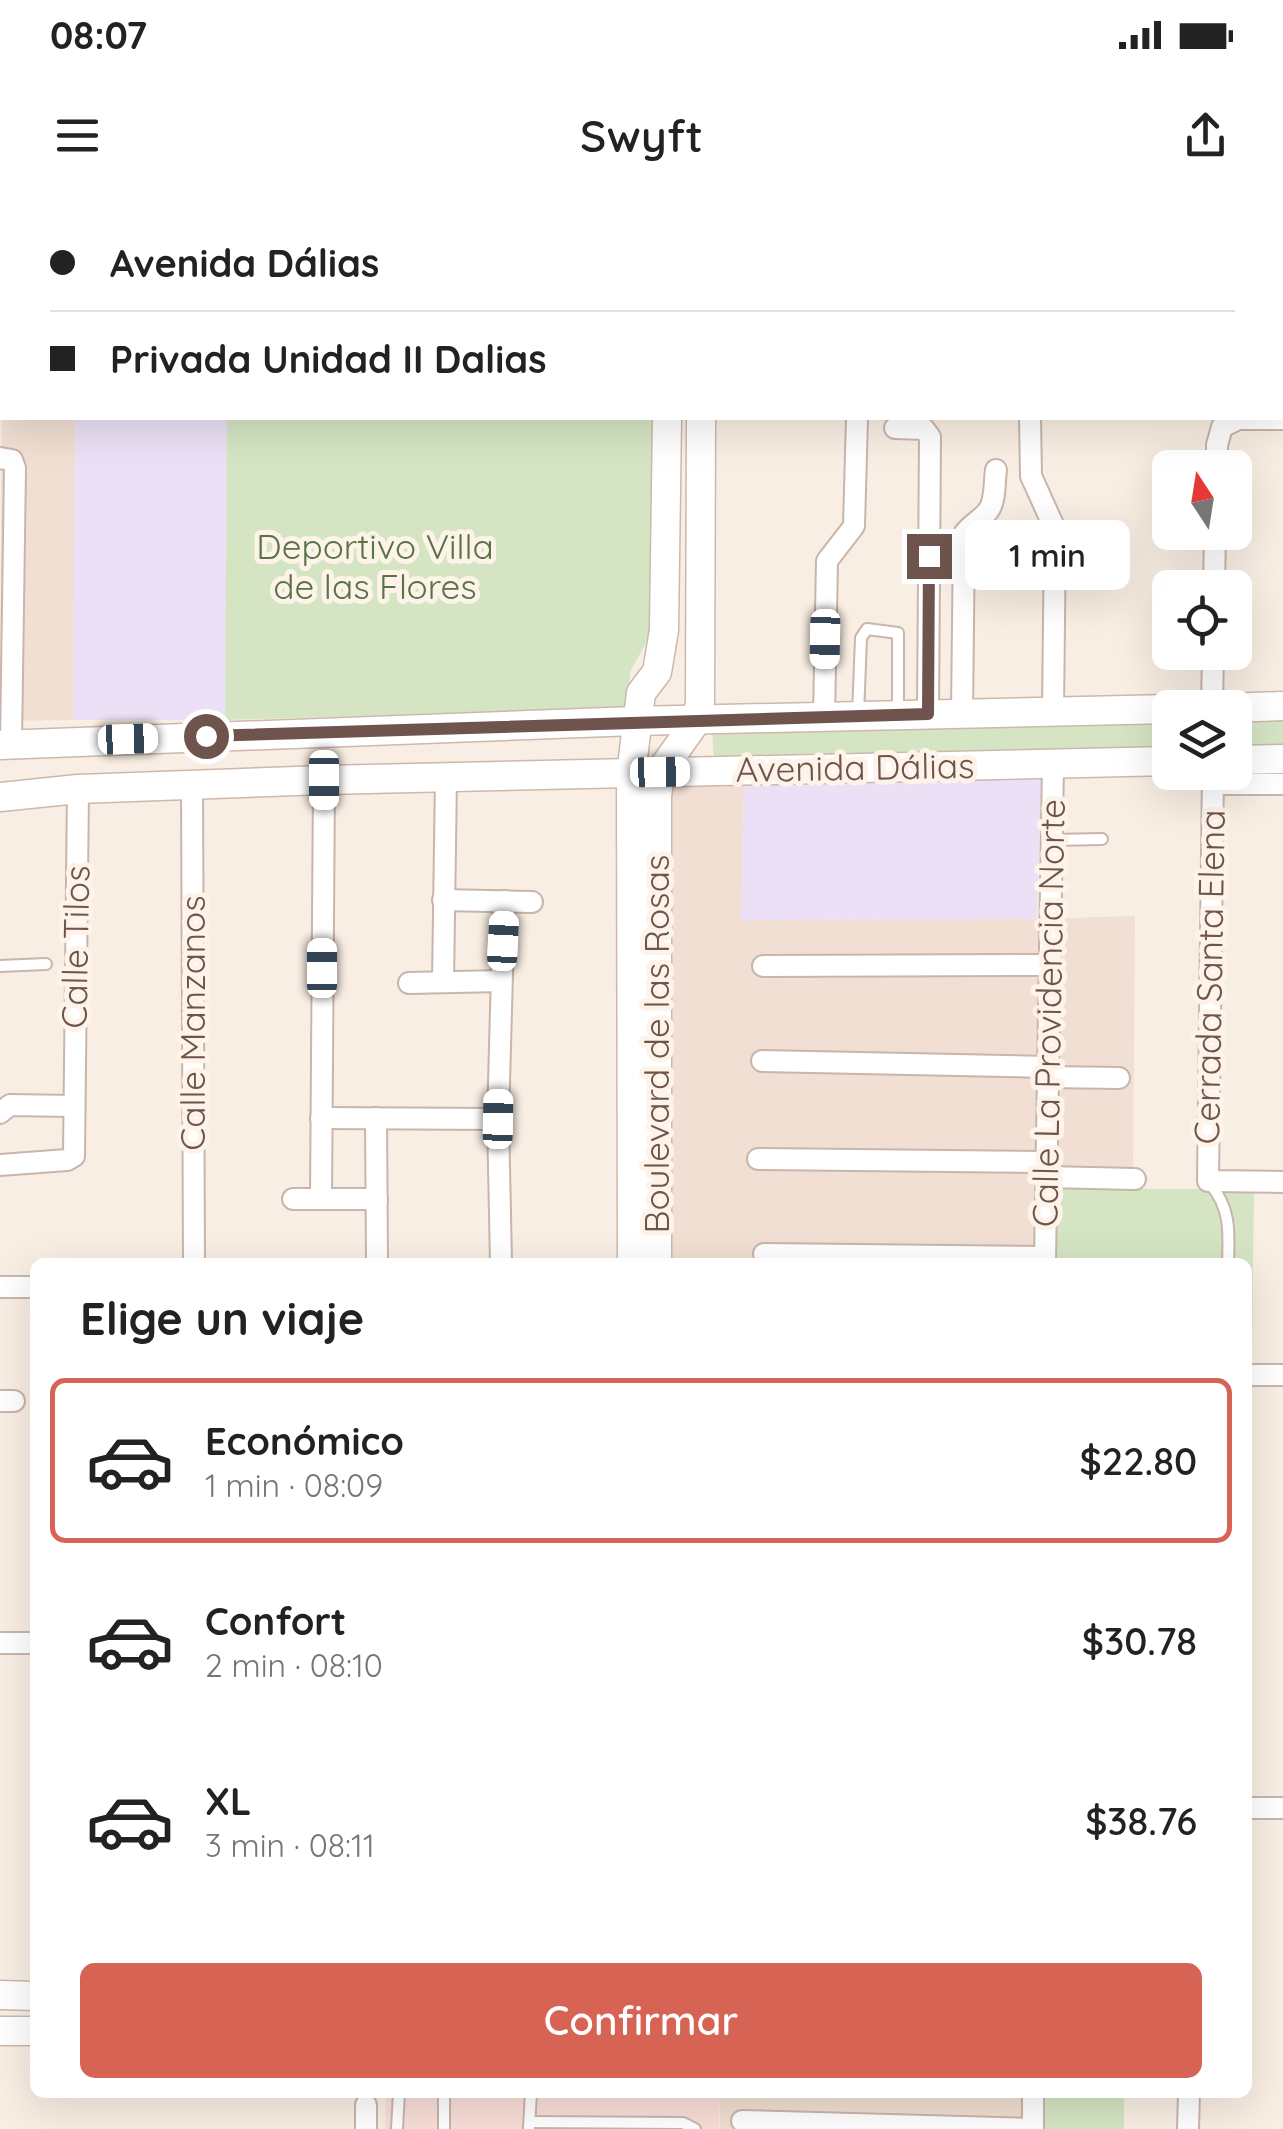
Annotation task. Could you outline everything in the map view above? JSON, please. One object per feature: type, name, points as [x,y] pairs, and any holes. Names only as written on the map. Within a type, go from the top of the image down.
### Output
[{"type":"main road","name":"Boulevard de las Rosas","points":[[632,1258],[631,774],[641,693],[657,672],[666,611],[668,420]]},
{"type":"main road","points":[[660,772],[697,720],[701,420]]},
{"type":"main road","points":[[1252,707],[1283,706]]},
{"type":"main road","name":"Avenida Dálias","points":[[5,744],[697,720],[1152,709]]},
{"type":"main road","points":[[1252,759],[1283,758]]},
{"type":"main road","name":"Avenida Dálias","points":[[0,798],[78,789],[192,784],[1152,761]]},
{"type":"main road","name":"Boulevard de las Rosas","points":[[656,1258],[660,772]]},
{"type":"main road","points":[[0,1996],[30,1996]]},
{"type":"main road","points":[[0,2031],[30,2031]]},
{"type":"street","points":[[824,717],[827,562],[854,526],[857,420]]},
{"type":"street","points":[[1030,420],[1031,476],[1056,529],[1053,712]]},
{"type":"street","points":[[1217,450],[1222,427],[1236,420]]},
{"type":"street","points":[[895,428],[924,429],[930,437],[928,714]]},
{"type":"street","points":[[5,744],[7,531],[15,468],[6,459]]},
{"type":"street","points":[[962,714],[964,534],[992,506],[996,470]]},
{"type":"street","name":"Calle La Providencia Norte","points":[[1045,1258],[1054,764]]},
{"type":"street","points":[[443,982],[446,777]]},
{"type":"street","points":[[321,1198],[324,780]]},
{"type":"street","points":[[1252,781],[1283,784]]},
{"type":"street","name":"Calle Manzanos","points":[[192,784],[194,1258]]},
{"type":"street","name":"Calle Tilos","points":[[0,1165],[68,1160],[74,1156],[78,789]]},
{"type":"street","name":"Cerrada Santa Elena","points":[[1208,1181],[1213,790]]},
{"type":"street","points":[[443,900],[532,902]]},
{"type":"street","points":[[500,1258],[498,1119],[504,901]]},
{"type":"street","points":[[763,966],[1050,965]]},
{"type":"street","points":[[410,983],[501,981]]},
{"type":"street","points":[[762,1061],[1120,1078]]},
{"type":"street","points":[[0,1114],[10,1105],[74,1106]]},
{"type":"street","points":[[321,1118],[498,1119]]},
{"type":"street","points":[[376,1118],[377,1258]]},
{"type":"street","points":[[758,1160],[1047,1170],[1135,1180]]},
{"type":"street","points":[[1208,1181],[1283,1182]]},
{"type":"street","points":[[292,1199],[377,1199]]},
{"type":"street","points":[[764,1254],[951,1258]]},
{"type":"street","points":[[0,1287],[30,1287]]},
{"type":"street","points":[[1252,1375],[1283,1375]]},
{"type":"street","points":[[0,1643],[30,1643]]},
{"type":"street","points":[[1252,1808],[1283,1808]]},
{"type":"street","points":[[742,2121],[1033,2129],[1033,2098]]},
{"type":"street","points":[[1188,2098],[1188,2129]]},
{"type":"street","points":[[366,2105],[366,2129]]},
{"type":"lane","points":[[858,716],[861,638],[867,629],[898,632],[898,715]]},
{"type":"lane","points":[[1052,840],[1102,839]]},
{"type":"lane","points":[[0,966],[46,964]]},
{"type":"lane","points":[[1208,1181],[1219,1194],[1230,1221],[1228,1258]]},
{"type":"lane","points":[[397,2129],[398,2098]]},
{"type":"lane","points":[[444,2098],[444,2129]]},
{"type":"lane","points":[[531,2098],[530,2126],[683,2123],[694,2129]]},
{"type":"shaded area","points":[[2,420],[75,420],[73,720],[0,721]]},
{"type":"shaded area","points":[[75,420],[227,420],[225,720],[73,720]]},
{"type":"shaded area","points":[[1041,777],[1037,919],[741,920],[744,784]]},
{"type":"shaded area","points":[[744,784],[741,920],[1135,916],[1136,1258],[670,1258],[672,786]]},
{"type":"shaded area","points":[[386,2098],[720,2098],[719,2129],[385,2129]]},
{"type":"shaded area","points":[[720,2098],[1124,2098],[1124,2129],[720,2129]]},
{"type":"green space","name":"Deportivo Villa de las Flores","points":[[227,420],[654,420],[657,623],[630,672],[628,708],[225,720]]},
{"type":"green space","points":[[1283,715],[1283,744],[1252,745],[1252,716]]},
{"type":"green space","points":[[1152,718],[1152,747],[714,758],[712,731]]},
{"type":"green space","points":[[1061,1189],[1254,1189],[1252,1348],[1252,1258],[1057,1258]]},
{"type":"green space","points":[[1043,2098],[1124,2098],[1124,2129],[1043,2129]]},
{"type":"route","points":[[206,736],[928,714],[929,556]]}]
